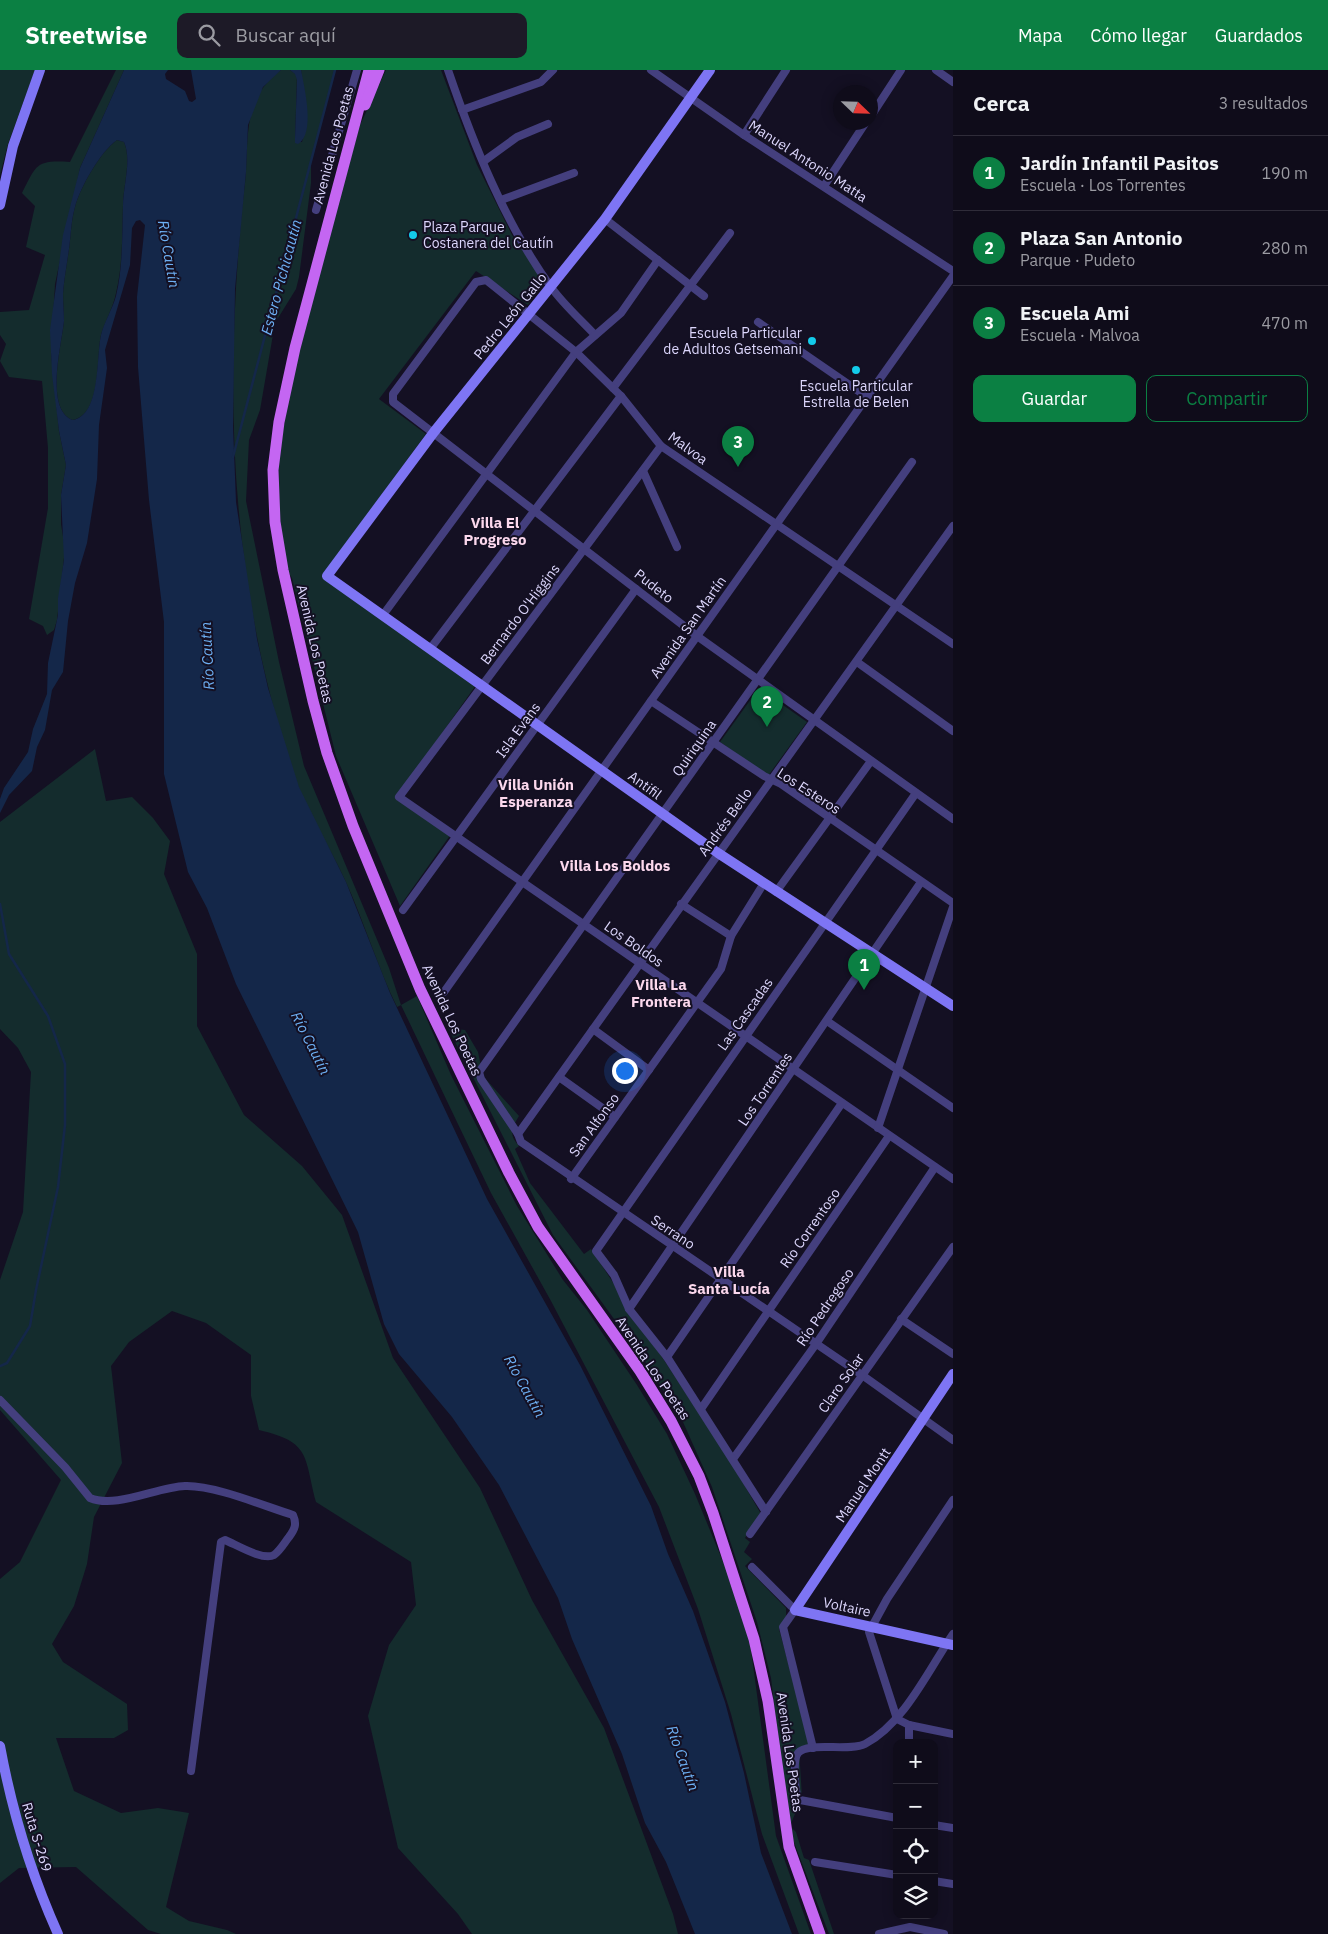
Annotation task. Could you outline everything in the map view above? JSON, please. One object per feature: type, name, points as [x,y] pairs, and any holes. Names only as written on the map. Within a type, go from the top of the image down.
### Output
[{"type":"main road","name":"Avenida Los Poetas","points":[[369,70],[295,348],[279,422],[274,470],[275,522],[282,570],[313,701],[327,753],[353,826],[416,980],[509,1173],[538,1227],[640,1371],[671,1422],[698,1476],[736,1582],[763,1671],[787,1840],[820,1934]]},
{"type":"main road","points":[[355,121],[366,102],[379,70]]},
{"type":"street","points":[[0,204],[13,146],[40,70]]},
{"type":"street","points":[[316,210],[357,70]]},
{"type":"street","points":[[462,110],[541,82],[553,70]]},
{"type":"street","name":"Manuel Antonio Matta","points":[[651,70],[744,135],[952,267]]},
{"type":"street","name":"Pedro León Gallo","points":[[327,576],[434,432],[606,219],[710,70]]},
{"type":"street","points":[[744,135],[786,70]]},
{"type":"street","points":[[878,104],[901,70]]},
{"type":"street","points":[[936,70],[953,82]]},
{"type":"street","points":[[450,71],[462,110],[501,200],[551,287],[595,335]]},
{"type":"street","points":[[484,161],[518,137],[548,124]]},
{"type":"street","points":[[824,186],[861,130]]},
{"type":"street","points":[[501,200],[574,173]]},
{"type":"street","points":[[606,219],[704,296]]},
{"type":"street","points":[[613,388],[730,233]]},
{"type":"street","points":[[383,615],[576,352],[621,313],[658,260]]},
{"type":"street","name":"Avenida San Martín","points":[[444,992],[953,276]]},
{"type":"street","name":"Malvoa","points":[[393,402],[393,394],[476,282],[481,279],[486,280],[576,352],[613,388],[661,446],[953,644]]},
{"type":"street","points":[[758,322],[867,397]]},
{"type":"street","points":[[430,649],[620,396]]},
{"type":"street","name":"Pudeto","points":[[393,402],[697,636],[953,819]]},
{"type":"street","name":"Bernardo O'Higgins","points":[[399,797],[661,446]]},
{"type":"street","name":"Quiriquina","points":[[479,1072],[912,462]]},
{"type":"street","points":[[643,470],[677,547]]},
{"type":"street","name":"Andrés Bello","points":[[518,1134],[953,526]]},
{"type":"street","name":"Antifil","points":[[327,576],[718,853],[953,1006]]},
{"type":"street","name":"Isla Evans","points":[[403,910],[636,589]]},
{"type":"street","points":[[857,662],[953,731]]},
{"type":"street","name":"Los Esteros","points":[[650,701],[712,743],[771,780],[781,784],[953,905]]},
{"type":"street","points":[[776,892],[871,761]]},
{"type":"street","name":"Las Cascadas","points":[[629,1309],[614,1275],[596,1251],[621,1212],[916,793]]},
{"type":"street","name":"Los Boldos","points":[[399,797],[953,1179]]},
{"type":"street","name":"Los Torrentes","points":[[629,1309],[921,882]]},
{"type":"street","name":"San Alfonso","points":[[571,1179],[721,969],[731,936],[764,883]]},
{"type":"street","points":[[682,904],[731,936]]},
{"type":"street","points":[[878,1128],[953,905]]},
{"type":"street","points":[[827,1021],[953,1108]]},
{"type":"street","points":[[593,1029],[649,1070]]},
{"type":"street","name":"Serrano","points":[[479,1072],[481,1079],[518,1134],[520,1142],[571,1179],[862,1375],[953,1440]]},
{"type":"street","points":[[559,1077],[615,1117]]},
{"type":"street","points":[[667,1357],[842,1103]]},
{"type":"street","name":"Río Correntoso","points":[[701,1409],[889,1136]]},
{"type":"street","name":"Río Pedregoso","points":[[733,1459],[816,1344],[935,1167]]},
{"type":"street","name":"Claro Solar","points":[[750,1534],[953,1247]]},
{"type":"street","points":[[629,1309],[667,1357],[766,1512]]},
{"type":"street","points":[[901,1319],[953,1354]]},
{"type":"street","name":"Manuel Montt","points":[[795,1610],[953,1374]]},
{"type":"street","points":[[0,1400],[65,1468],[90,1498],[96,1501],[112,1501],[185,1486],[212,1490],[293,1515],[296,1522],[294,1530],[276,1554],[266,1558],[225,1540],[221,1542],[191,1771]]},
{"type":"street","points":[[953,1500],[870,1626],[870,1640],[897,1719],[909,1725],[953,1734]]},
{"type":"street","points":[[752,1567],[795,1610],[783,1627],[814,1748]]},
{"type":"street","name":"Voltaire","points":[[795,1610],[950,1644]]},
{"type":"street","points":[[893,1817],[800,1800],[796,1795],[795,1758],[803,1748],[840,1748],[864,1744],[897,1719],[950,1644],[953,1634]]},
{"type":"street","points":[[909,1725],[909,1739]]},
{"type":"street","name":"Ruta S-269","points":[[0,1746],[20,1831],[34,1875],[58,1934]]},
{"type":"street","points":[[938,1826],[953,1828]]},
{"type":"street","points":[[815,1862],[893,1874]]},
{"type":"street","points":[[938,1882],[953,1884]]},
{"type":"street","points":[[879,1934],[910,1928],[944,1934]]},
{"type":"green space","points":[[0,70],[35,70],[8,144],[0,175]]},
{"type":"green space","points":[[116,70],[124,70],[80,168],[55,284],[51,354],[59,431],[66,465],[61,495],[61,524],[65,549],[57,620],[54,630],[47,635],[43,626],[29,619],[48,508],[48,448],[42,381],[9,377],[0,361],[6,344],[0,335],[0,312],[29,310],[45,255],[26,247],[35,206],[22,193],[39,166],[50,162],[70,162]]},
{"type":"green space","points":[[281,70],[290,70],[297,75],[295,142],[302,142],[306,127],[301,70],[335,70],[311,161],[311,183],[299,277],[296,289],[275,323],[260,410],[249,440],[246,501],[279,662],[304,766],[389,968],[401,1005],[397,1007],[352,896],[303,798],[292,769],[272,701],[256,633],[245,566],[238,498],[233,360],[241,214],[246,177],[248,129],[251,116],[261,91],[269,80]]},
{"type":"green space","points":[[386,70],[441,70],[477,165],[512,235],[544,282],[528,305],[476,271],[379,399],[426,434],[323,574],[476,685],[396,798],[451,834],[400,906],[336,756],[292,578],[286,569],[280,522],[278,466],[293,364],[360,125]]},
{"type":"green space","points":[[117,140],[124,142],[127,157],[118,282],[115,299],[101,335],[93,396],[89,407],[82,416],[73,420],[64,414],[59,403],[57,375],[64,321],[63,288],[73,218],[75,207],[86,181],[104,153]]},
{"type":"green space","points":[[759,688],[807,722],[768,776],[720,742]]},
{"type":"green space","points":[[95,749],[106,801],[132,797],[153,818],[170,841],[164,874],[197,954],[197,1026],[244,1115],[302,1166],[342,1215],[393,1358],[480,1488],[532,1600],[604,1728],[673,1914],[678,1934],[472,1934],[458,1914],[398,1848],[368,1716],[389,1645],[416,1605],[411,1562],[316,1502],[306,1462],[297,1446],[288,1440],[259,1430],[251,1396],[251,1355],[206,1323],[172,1311],[129,1342],[111,1366],[122,1463],[94,1517],[87,1564],[74,1606],[52,1644],[63,1662],[127,1704],[128,1730],[114,1738],[56,1738],[74,1791],[121,1813],[158,1808],[189,1813],[166,1907],[189,1921],[236,1934],[161,1934],[148,1930],[76,1867],[19,1868],[0,1883],[0,1579],[20,1562],[61,1480],[0,1410],[0,1280],[23,1212],[31,1072],[18,1048],[0,1029],[0,822]]},
{"type":"green space","points":[[417,996],[451,1075],[517,1206],[563,1280],[587,1310],[637,1385],[667,1434],[695,1494],[731,1581],[749,1635],[776,1836],[811,1934],[799,1934],[762,1834],[731,1714],[698,1609],[659,1507],[551,1301],[491,1193],[401,1005]]},
{"type":"green space","points":[[448,1028],[465,1030],[478,1052],[483,1076],[519,1116],[514,1125],[512,1135],[519,1146],[515,1149],[530,1183],[584,1254],[591,1249],[731,1462],[761,1514],[745,1538],[750,1542],[744,1552],[752,1559],[745,1566],[786,1608],[786,1617],[779,1629],[811,1748],[799,1749],[802,1797],[790,1826],[796,1832],[804,1858],[809,1860],[834,1934],[829,1934],[789,1829],[771,1678],[757,1622],[712,1487],[683,1422],[646,1363],[553,1235]]},
{"type":"water","name":"Río Cautín","points":[[124,70],[168,70],[165,74],[166,79],[185,91],[189,101],[192,102],[196,99],[191,70],[281,70],[263,87],[248,125],[246,172],[235,289],[233,426],[236,502],[257,639],[268,688],[299,787],[346,882],[390,993],[487,1199],[580,1365],[651,1506],[668,1554],[693,1611],[725,1702],[744,1773],[761,1853],[792,1934],[695,1934],[666,1862],[645,1823],[622,1754],[572,1639],[558,1598],[499,1485],[452,1417],[399,1354],[384,1324],[358,1232],[236,984],[207,908],[188,872],[164,774],[164,622],[149,500],[138,367],[137,297],[145,225],[140,220],[136,221],[132,228],[130,265],[105,350],[107,368],[99,425],[97,479],[87,543],[75,583],[68,621],[63,672],[52,690],[45,730],[37,747],[32,771],[9,795],[0,813],[0,799],[4,788],[28,752],[33,729],[47,694],[48,663],[58,615],[58,598],[64,560],[61,495],[66,465],[59,431],[52,374],[50,330],[63,235],[80,168]],"holes":[[[117,140],[124,142],[127,165],[123,198],[122,251],[116,296],[101,335],[93,397],[82,416],[73,420],[64,414],[59,403],[57,375],[64,321],[63,288],[75,207],[81,190],[104,153]]]},
{"type":"water","points":[[290,70],[301,70],[306,98],[308,120],[303,139],[298,144],[295,143],[297,80],[295,74]]},
{"type":"waterway","name":"Estero Pichicautín","points":[[233,457],[335,70]]},
{"type":"waterway","points":[[0,904],[9,954],[48,1016],[65,1064],[65,1125],[58,1187],[30,1326],[7,1363],[0,1366]]},
{"type":"place","name":"Plaza Parque Costanera del Cautín","points":[[413,235]]},
{"type":"place","name":"Escuela Particular de Adultos Getsemani","points":[[812,341]]},
{"type":"place","name":"Escuela Particular Estrella de Belen","points":[[856,370]]},
{"type":"place","name":"Escuela Ami","points":[[738,467]]},
{"type":"place","name":"Plaza San Antonio","points":[[767,727]]},
{"type":"place","name":"Jardín Infantil Pasitos","points":[[864,990]]},
{"type":"district","name":"Villa El Progreso","points":[[495,530]]},
{"type":"district","name":"Villa Unión Esperanza","points":[[536,792]]},
{"type":"district","name":"Villa Los Boldos","points":[[615,865]]},
{"type":"district","name":"Villa La Frontera","points":[[661,992]]},
{"type":"district","name":"Villa Santa Lucía","points":[[729,1280]]}]
